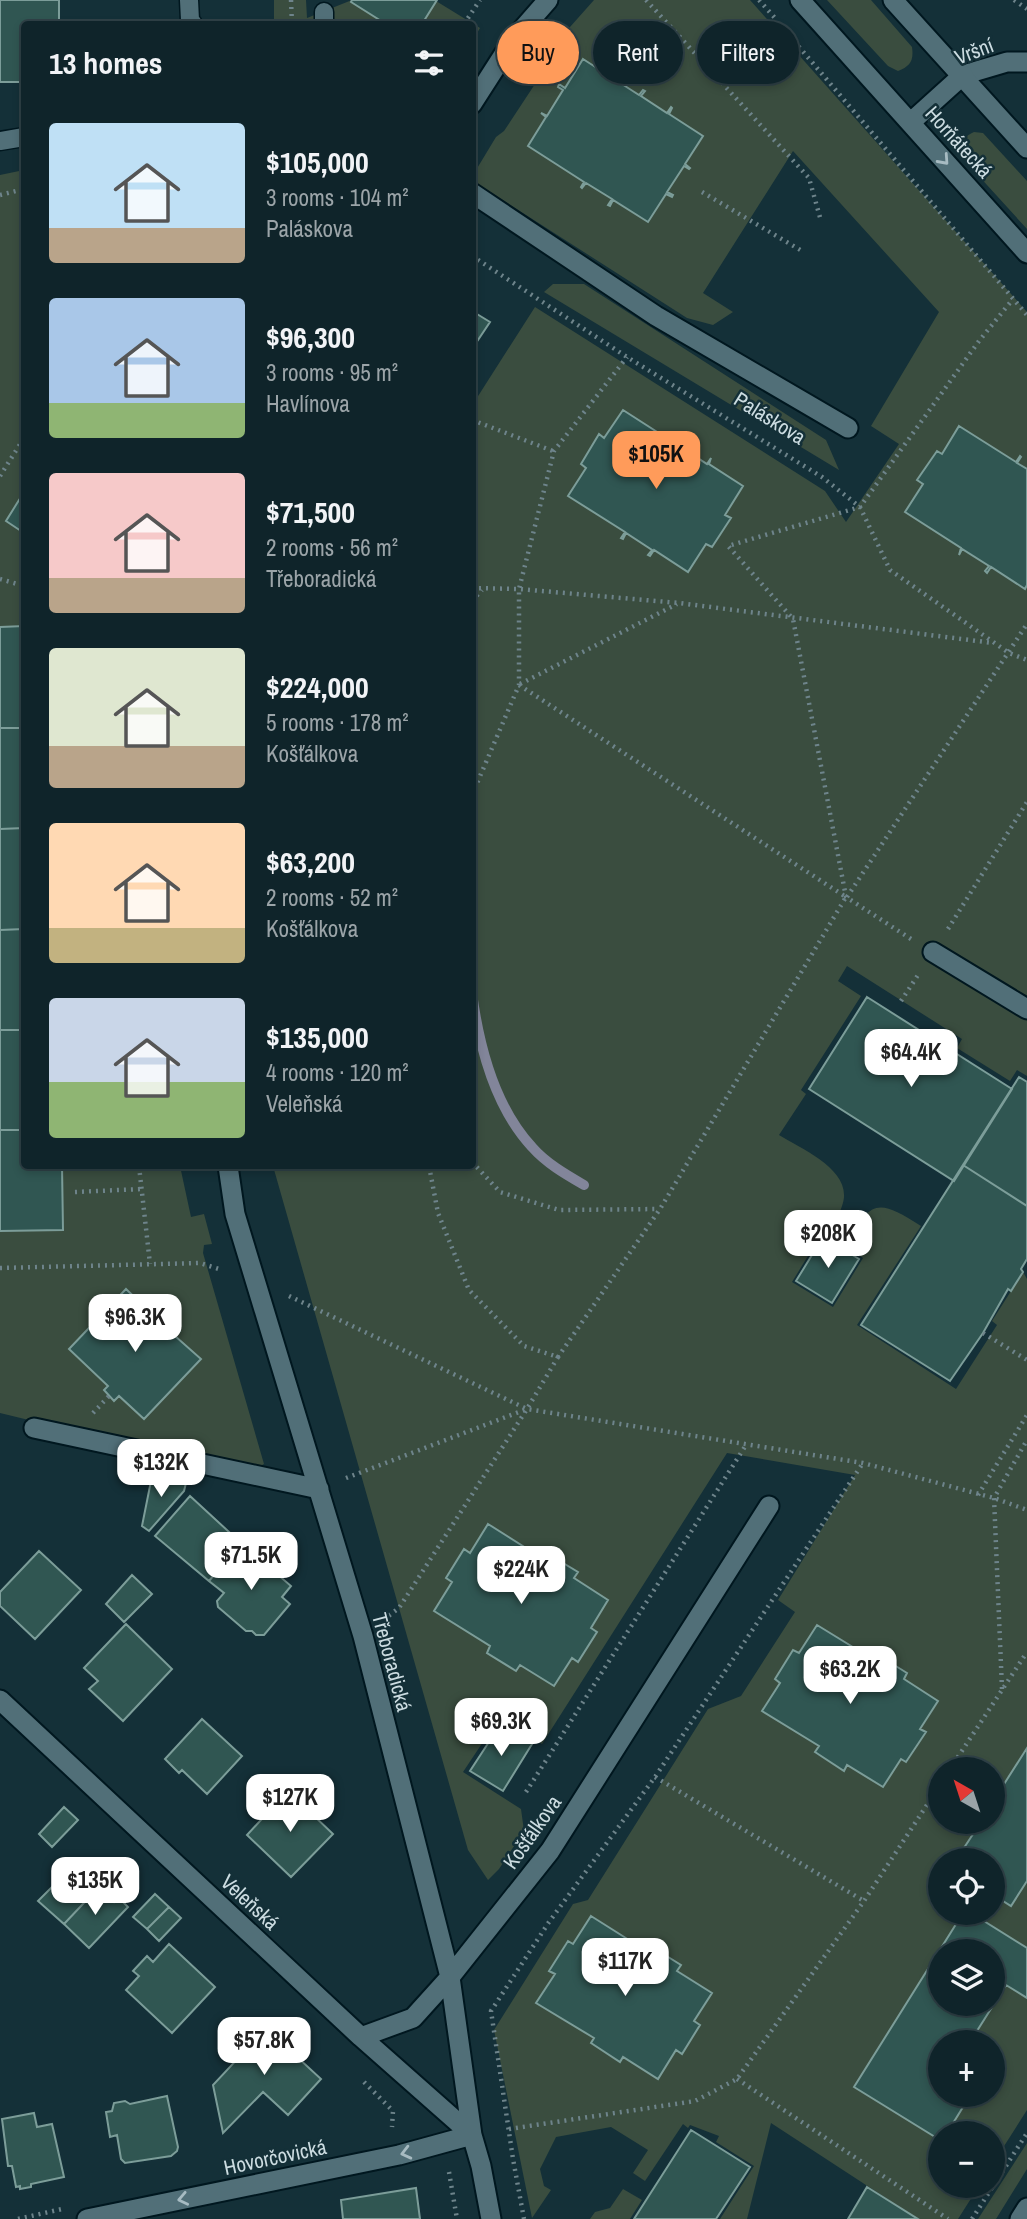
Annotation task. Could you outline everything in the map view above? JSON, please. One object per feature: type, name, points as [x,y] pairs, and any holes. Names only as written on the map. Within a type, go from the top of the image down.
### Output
[{"type":"street","points":[[476,98],[513,40],[548,0]]},
{"type":"street","name":"Horňátecká","points":[[800,0],[1027,253]]},
{"type":"street","points":[[893,0],[1027,148]]},
{"type":"street","name":"Vršní","points":[[911,122],[963,75],[1007,62],[1027,62]]},
{"type":"street","name":"Paláskova","points":[[476,195],[656,316],[848,428]]},
{"type":"street","points":[[933,952],[1027,1009]]},
{"type":"street","name":"Třeboradická","points":[[228,1169],[235,1214],[363,1636],[450,1977],[472,2135],[491,2219]]},
{"type":"street","points":[[34,1428],[319,1489]]},
{"type":"street","name":"Košťálkova","points":[[361,2037],[413,2018],[450,1977],[550,1851],[769,1506]]},
{"type":"street","name":"Veleňská","points":[[0,1700],[361,2037],[472,2135]]},
{"type":"street","name":"Hovorčovická","points":[[87,2219],[399,2155],[472,2135]]},
{"type":"street","points":[[1020,2219],[1027,2208]]},
{"type":"lane","points":[[189,0],[190,21]]},
{"type":"lane","points":[[0,141],[21,137]]},
{"type":"path","points":[[291,0],[292,21]]},
{"type":"path","points":[[466,21],[480,0]]},
{"type":"path","points":[[646,0],[808,178],[821,221]]},
{"type":"path","points":[[759,0],[777,21]]},
{"type":"path","points":[[1014,0],[1027,9]]},
{"type":"path","points":[[799,46],[1027,315]]},
{"type":"path","points":[[0,195],[21,190]]},
{"type":"path","points":[[702,192],[802,251]]},
{"type":"path","name":"Paláskova","points":[[476,259],[627,357],[822,477],[860,507],[890,570],[1009,653],[1027,660]]},
{"type":"path","points":[[846,897],[793,619],[728,546],[860,507],[979,341],[1013,299]]},
{"type":"path","points":[[476,787],[519,685],[519,589],[554,451],[627,357]]},
{"type":"path","points":[[476,422],[554,451]]},
{"type":"path","points":[[0,476],[21,443]]},
{"type":"path","points":[[0,579],[21,585]]},
{"type":"path","points":[[476,589],[519,589],[678,603],[995,643]]},
{"type":"path","points":[[476,597],[483,590]]},
{"type":"path","points":[[519,685],[678,603]]},
{"type":"path","points":[[363,1636],[399,1608],[558,1357],[660,1209],[846,897],[1027,624]]},
{"type":"path","points":[[519,685],[913,940]]},
{"type":"path","points":[[901,1001],[1027,802]]},
{"type":"path","points":[[476,1166],[500,1192],[559,1210],[660,1209]]},
{"type":"path","points":[[139,1169],[150,1264]]},
{"type":"path","points":[[430,1169],[438,1213],[469,1290],[524,1346],[558,1357]]},
{"type":"path","points":[[75,1192],[142,1189]]},
{"type":"path","points":[[0,1268],[200,1263],[255,1280],[527,1409],[863,1464],[994,1498],[1027,1510]]},
{"type":"path","points":[[983,1333],[1027,1360]]},
{"type":"path","points":[[319,1489],[527,1409]]},
{"type":"path","points":[[978,1495],[1027,1415]]},
{"type":"path","points":[[1002,1689],[994,1498],[1027,1440]]},
{"type":"path","points":[[526,1792],[746,1445]]},
{"type":"path","points":[[524,2219],[491,2011],[549,1922],[655,1777],[863,1464]]},
{"type":"path","points":[[958,1757],[1027,1653]]},
{"type":"path","points":[[655,1777],[864,1901]]},
{"type":"path","points":[[509,2129],[695,2101],[737,2079],[864,1901],[928,1803]]},
{"type":"path","points":[[737,2079],[948,2219]]},
{"type":"path","points":[[972,2219],[1027,2133]]},
{"type":"green space","points":[[274,0],[306,0],[307,18],[352,0],[351,2],[381,21],[274,21]]},
{"type":"green space","points":[[594,0],[750,0],[769,21],[697,21],[697,84],[799,84],[799,55],[1027,312],[1027,469],[1017,463],[1021,457],[1016,462],[959,426],[942,454],[936,451],[917,480],[923,484],[905,512],[961,548],[959,555],[962,549],[1024,589],[1027,585],[1027,1076],[1017,1070],[1010,1081],[957,1048],[962,1039],[847,966],[838,981],[861,996],[801,1090],[806,1094],[779,1135],[813,1155],[834,1172],[841,1182],[844,1194],[837,1217],[826,1234],[822,1233],[792,1282],[833,1307],[863,1258],[844,1246],[868,1212],[884,1208],[921,1226],[857,1325],[956,1389],[997,1325],[992,1321],[1023,1272],[1027,1279],[1027,1748],[1005,1783],[1005,1757],[928,1757],[928,1834],[973,1834],[964,1848],[928,1848],[928,1925],[955,1925],[947,1939],[928,1939],[928,1969],[854,2087],[928,2133],[928,2198],[971,2198],[958,2219],[918,2219],[771,2123],[747,2219],[720,2219],[754,2166],[716,2142],[719,2136],[690,2125],[688,2128],[683,2124],[645,2181],[633,2173],[648,2150],[611,2127],[556,2137],[540,2169],[544,2186],[551,2190],[532,2218],[494,2030],[573,1904],[588,1900],[708,1709],[741,1696],[795,1612],[778,1600],[855,1475],[727,1453],[542,1744],[499,1718],[463,1772],[521,1809],[524,1831],[499,1869],[488,1880],[468,1850],[274,1169],[476,1169],[476,399],[535,307],[825,491],[846,522],[899,444],[871,426],[939,312],[793,151],[703,293],[733,312],[713,325],[687,318],[476,183],[476,170],[496,137],[504,131],[535,84],[568,84],[565,88],[558,86],[563,90],[547,116],[541,113],[546,117],[528,146],[584,182],[581,187],[586,183],[612,199],[610,205],[613,200],[666,194],[671,197],[667,192],[684,166],[690,168],[685,164],[703,136],[669,114],[672,108],[667,113],[641,96],[644,91],[639,95],[621,84],[683,84],[683,21],[593,21],[593,66],[583,60],[579,66],[579,21],[575,21]],"holes":[[[623,410],[679,446],[684,441],[681,447],[707,464],[712,459],[709,464],[725,515],[731,519],[712,547],[706,544],[688,572],[654,550],[649,556],[652,550],[626,533],[621,538],[625,532],[568,496],[586,468],[581,464],[599,435],[604,438]],[[488,1524],[545,1560],[549,1554],[577,1572],[574,1578],[608,1600],[591,1628],[578,1662],[572,1658],[554,1686],[520,1665],[487,1653],[490,1646],[434,1611],[452,1582],[446,1578],[464,1550],[470,1553]],[[817,1625],[874,1660],[878,1655],[907,1673],[904,1679],[938,1702],[920,1729],[925,1733],[907,1762],[901,1759],[883,1787],[847,1765],[844,1771],[815,1753],[819,1746],[763,1711],[780,1683],[793,1650],[799,1653]],[[592,1916],[648,1952],[652,1947],[681,1965],[678,1971],[712,1993],[694,2021],[700,2025],[682,2053],[676,2050],[623,2057],[619,2062],[591,2043],[594,2038],[555,1974],[550,1971],[567,1941],[573,1944]]]},
{"type":"green space","points":[[827,0],[871,0],[912,47],[910,62],[898,71],[888,66]]},
{"type":"green space","points":[[436,1],[469,21],[424,21]]},
{"type":"green space","points":[[983,133],[1027,181],[1027,229],[966,162],[962,144],[969,134]]},
{"type":"green space","points":[[21,171],[21,497],[6,521],[21,531],[21,626],[0,627],[0,175]]},
{"type":"green space","points":[[553,284],[584,284],[826,440],[839,470],[544,292]]},
{"type":"green space","points":[[62,1169],[181,1169],[191,1217],[204,1214],[212,1244],[204,1245],[203,1253],[264,1464],[247,1473],[0,1413],[0,1231],[63,1230]],"holes":[[[126,1289],[150,1312],[156,1308],[180,1331],[175,1336],[201,1359],[144,1419],[119,1396],[114,1401],[104,1391],[108,1386]]]},
{"type":"green space","points":[[1027,1881],[1027,1948],[991,1925],[1005,1925],[1005,1902],[1011,1905]]},
{"type":"green space","points":[[1005,1987],[1027,1998],[1027,2110],[1005,2145],[1005,2121],[954,2121],[963,2107],[1005,2107],[1005,2030],[978,2030],[986,2016],[1005,2016]]},
{"type":"green space","points":[[1027,2143],[1027,2169],[996,2219],[978,2219],[992,2198],[1005,2198],[1005,2177]]},
{"type":"green space","points":[[623,2189],[642,2200],[630,2219],[590,2219],[595,2212],[610,2208]]},
{"type":"building","points":[[0,0],[59,0],[59,21],[21,21],[21,82],[0,82]]},
{"type":"building","points":[[437,0],[424,21],[381,21],[351,2]]},
{"type":"building","points":[[583,59],[593,65],[593,84],[622,84],[639,95],[645,91],[641,96],[667,113],[671,107],[669,114],[703,136],[685,164],[690,168],[684,166],[667,192],[673,195],[672,197],[666,194],[648,222],[613,200],[610,206],[608,205],[612,199],[586,183],[582,188],[584,182],[528,146],[546,117],[541,113],[547,116],[563,90],[558,87],[559,84],[565,88],[567,84],[579,84],[579,65]]},
{"type":"building","points":[[476,313],[490,322],[476,343]]},
{"type":"building","points":[[623,410],[679,446],[685,441],[681,447],[707,464],[711,458],[709,464],[743,486],[725,515],[731,518],[712,547],[706,544],[688,572],[654,550],[648,555],[652,550],[626,533],[623,539],[621,538],[625,532],[568,496],[586,468],[581,464],[599,434],[604,438]]},
{"type":"building","points":[[959,426],[1016,462],[1020,456],[1017,463],[1027,469],[1025,589],[991,567],[987,573],[985,571],[989,566],[962,549],[959,555],[961,548],[905,512],[923,484],[917,480],[937,451],[942,454]]},
{"type":"building","points":[[21,497],[21,531],[6,521]]},
{"type":"building","points":[[21,626],[21,728],[0,728],[0,627]]},
{"type":"building","points":[[0,728],[21,728],[21,828],[0,829]]},
{"type":"building","points":[[21,828],[21,929],[0,930],[0,829]]},
{"type":"building","points":[[21,929],[21,1030],[0,1030],[0,930]]},
{"type":"building","points":[[867,997],[1012,1089],[954,1181],[809,1089]]},
{"type":"building","points":[[0,1030],[21,1030],[21,1130],[0,1130]]},
{"type":"building","points":[[1019,1077],[1027,1082],[1027,1206],[963,1165]]},
{"type":"building","points":[[0,1130],[21,1130],[21,1169],[62,1169],[63,1230],[0,1231]]},
{"type":"building","points":[[963,1165],[1027,1206],[1027,1259],[1021,1269],[1023,1272],[1011,1291],[1008,1289],[983,1333],[950,1381],[861,1325]]},
{"type":"building","points":[[823,1237],[859,1259],[832,1303],[796,1281]]},
{"type":"building","points":[[126,1289],[150,1312],[155,1307],[180,1331],[175,1336],[201,1359],[144,1419],[119,1396],[114,1401],[104,1390],[108,1386],[69,1349]]},
{"type":"building","points":[[152,1476],[186,1483],[184,1491],[149,1531],[142,1526]]},
{"type":"building","points":[[190,1496],[241,1543],[209,1581],[155,1536]]},
{"type":"building","points":[[488,1524],[545,1560],[548,1554],[578,1572],[574,1578],[608,1600],[591,1628],[597,1632],[578,1662],[572,1658],[554,1686],[520,1665],[516,1671],[487,1653],[490,1646],[434,1611],[452,1582],[446,1578],[464,1549],[470,1553]]},
{"type":"building","points":[[241,1543],[291,1586],[282,1597],[290,1604],[264,1635],[246,1631],[218,1607],[217,1601],[224,1593],[209,1581]]},
{"type":"building","points":[[39,1551],[81,1590],[35,1639],[0,1606],[0,1592]]},
{"type":"building","points":[[132,1575],[152,1594],[124,1622],[106,1604]]},
{"type":"building","points":[[126,1624],[172,1669],[123,1721],[89,1689],[98,1681],[84,1668]]},
{"type":"building","points":[[817,1625],[874,1660],[878,1655],[907,1673],[904,1679],[938,1701],[920,1729],[926,1732],[906,1762],[901,1759],[883,1787],[847,1765],[844,1771],[815,1752],[819,1746],[762,1711],[780,1683],[775,1679],[793,1650],[799,1653]]},
{"type":"building","points":[[202,1719],[242,1756],[207,1794],[182,1770],[179,1773],[165,1759]]},
{"type":"building","points":[[500,1725],[532,1744],[503,1791],[470,1771]]},
{"type":"building","points":[[1027,1748],[1027,1881],[1011,1906],[1005,1902],[1005,1848],[964,1848],[973,1834],[1005,1834],[1005,1783]]},
{"type":"building","points":[[288,1791],[333,1834],[291,1877],[247,1835]]},
{"type":"building","points":[[64,1807],[78,1820],[52,1847],[39,1834]]},
{"type":"building","points":[[79,1860],[88,1870],[84,1874],[99,1887],[64,1924],[38,1901]]},
{"type":"building","points":[[99,1887],[114,1902],[118,1897],[128,1907],[89,1948],[64,1924]]},
{"type":"building","points":[[155,1894],[169,1907],[147,1929],[133,1917]]},
{"type":"building","points":[[169,1907],[181,1918],[159,1941],[147,1929]]},
{"type":"building","points":[[591,1916],[648,1952],[652,1947],[681,1965],[677,1971],[712,1993],[694,2021],[700,2025],[682,2054],[676,2050],[658,2079],[623,2057],[620,2062],[591,2043],[594,2038],[536,2003],[555,1974],[549,1971],[568,1941],[573,1944]]},
{"type":"building","points":[[955,1925],[990,1925],[1027,1948],[1027,1998],[1006,1985],[1005,1939],[947,1939]]},
{"type":"building","points":[[169,1944],[215,1987],[172,2033],[126,1990],[139,1976],[133,1971],[147,1956],[153,1962]]},
{"type":"building","points":[[928,1969],[928,2016],[986,2016],[978,2030],[928,2030],[928,2107],[963,2107],[954,2121],[928,2121],[928,2133],[854,2087]]},
{"type":"building","points":[[273,2021],[302,2049],[296,2056],[321,2079],[288,2115],[263,2092],[223,2133],[213,2085]]},
{"type":"building","points":[[167,2096],[177,2151],[171,2156],[125,2163],[121,2159],[117,2135],[110,2137],[106,2112],[112,2111],[114,2103],[125,2101],[130,2104]]},
{"type":"building","points":[[34,2113],[37,2127],[52,2124],[64,2177],[20,2189],[20,2186],[16,2187],[12,2166],[8,2166],[2,2119]]},
{"type":"building","points":[[691,2130],[750,2167],[716,2219],[634,2219]]},
{"type":"building","points":[[867,2187],[918,2219],[848,2219]]},
{"type":"building","points":[[416,2188],[420,2219],[343,2219],[341,2200]]},
{"type":"waterway","points":[[476,1016],[490,1074],[519,1131],[537,1153],[584,1185]]}]
